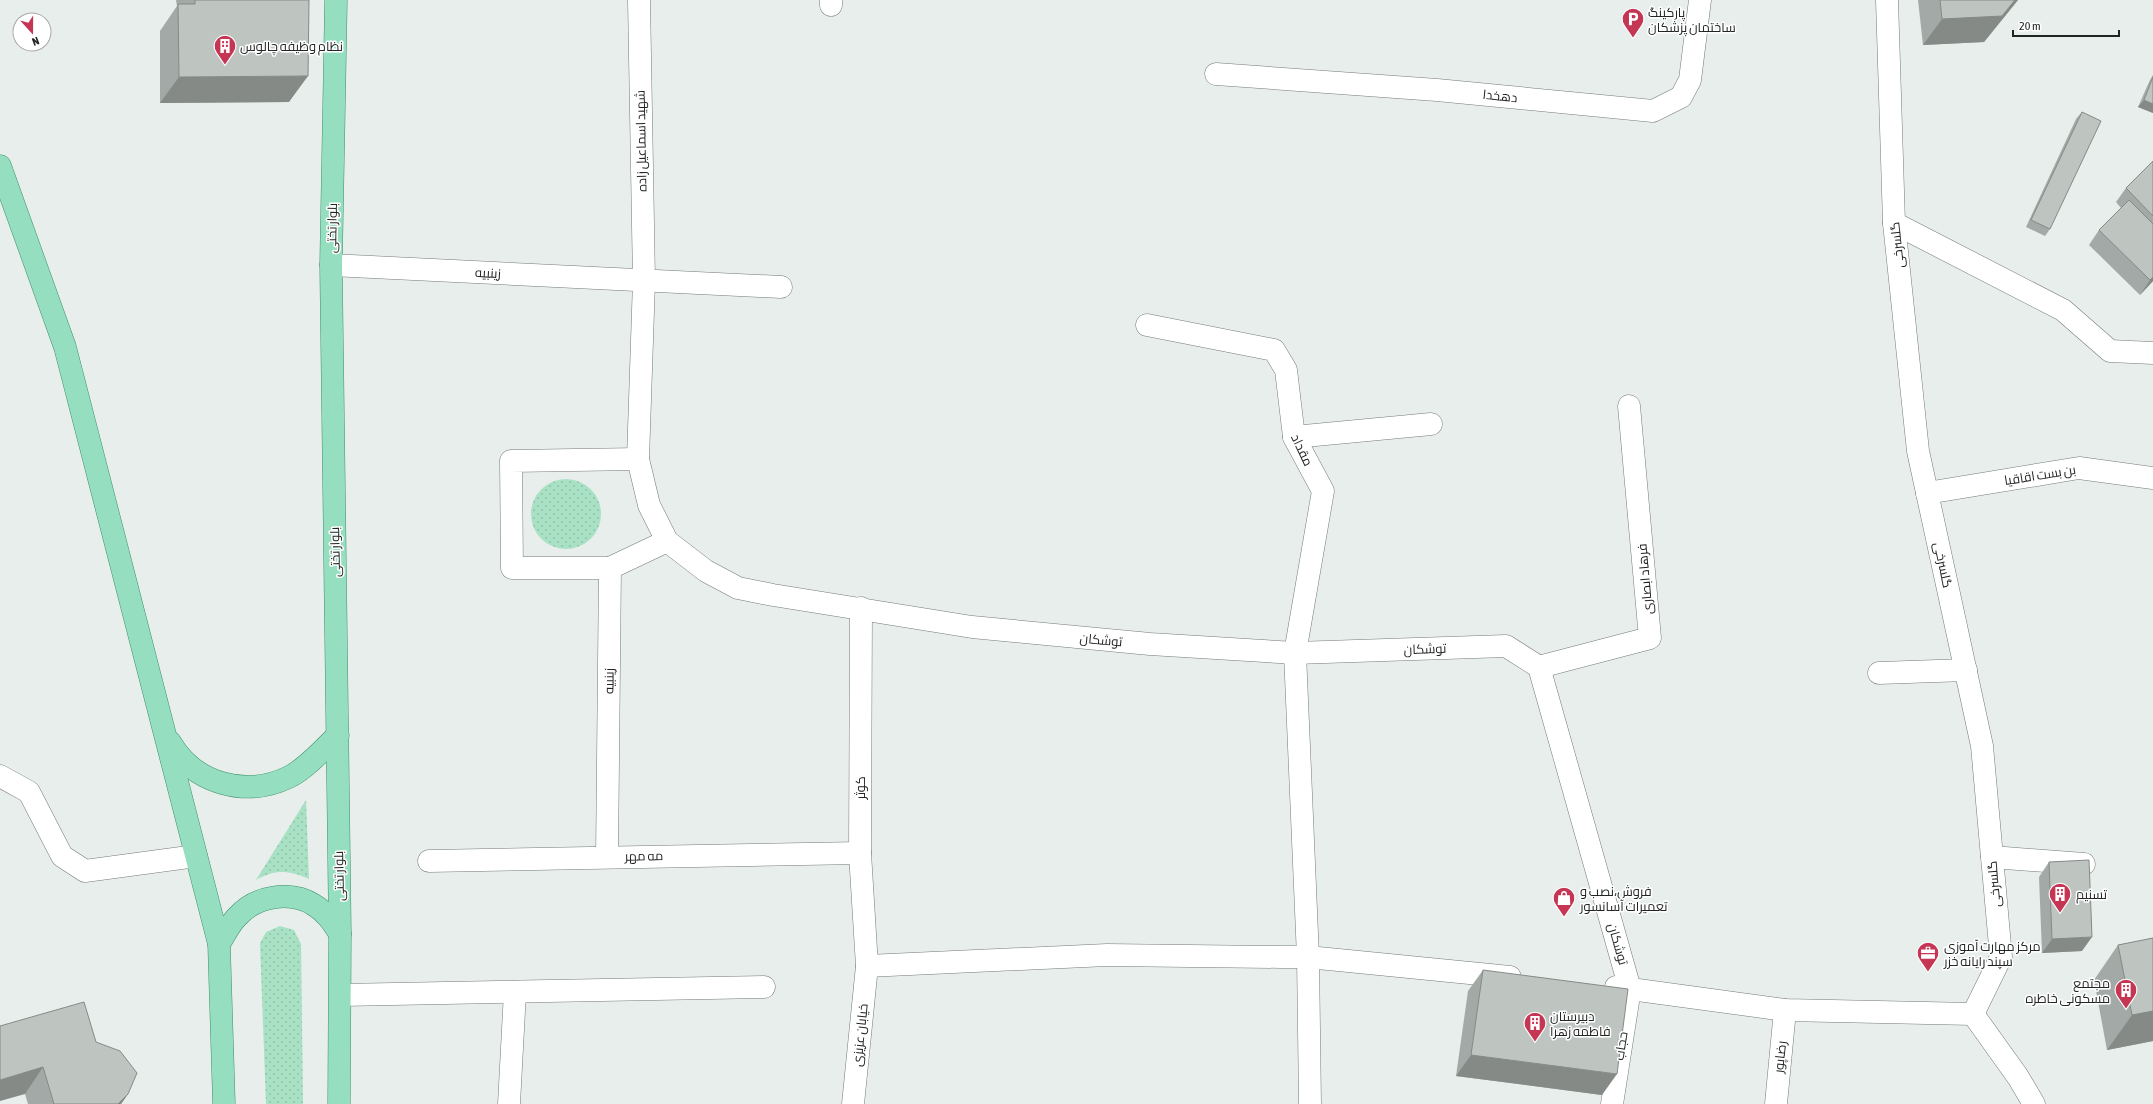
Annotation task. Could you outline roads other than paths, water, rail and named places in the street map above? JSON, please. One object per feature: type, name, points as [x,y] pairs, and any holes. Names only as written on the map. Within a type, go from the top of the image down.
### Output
[{"type":"main road","name":"بلوار تختی","points":[[336,0],[331,265],[340,934],[339,1104]]},
{"type":"main road","points":[[0,166],[65,347],[219,944],[224,1104]]},
{"type":"main road","points":[[164,732],[180,758],[203,777],[232,787],[262,787],[290,777],[338,735]]},
{"type":"main road","points":[[219,944],[237,916],[254,903],[273,897],[294,897],[313,904],[329,917],[340,934]]},
{"type":"street","name":"شهید اسماعیل زاده","points":[[639,0],[644,281],[638,460],[649,505],[667,540]]},
{"type":"street","name":"دهخدا","points":[[1216,74],[1437,90],[1653,111],[1681,97],[1690,80],[1700,0]]},
{"type":"street","name":"گلسرخی","points":[[1887,0],[1894,223],[1918,451],[1982,746],[2001,957],[1973,1014]]},
{"type":"street","points":[[1894,223],[2062,310],[2110,351],[2153,353]]},
{"type":"street","name":"زینبیه","points":[[331,265],[780,287]]},
{"type":"street","name":"مقداد","points":[[1147,325],[1274,350],[1286,370],[1294,437],[1323,491],[1295,653],[1308,957],[1310,1104]]},
{"type":"street","name":"فرهاد ابصاری","points":[[1539,667],[1650,638],[1629,406]]},
{"type":"street","points":[[1294,437],[1431,424]]},
{"type":"street","points":[[638,460],[511,461],[512,568],[610,568],[667,540],[706,571],[738,588],[773,596],[861,608]]},
{"type":"street","name":"بن بست اقاقیا","points":[[1927,493],[2079,468],[2153,478]]},
{"type":"street","name":"زینبیه","points":[[607,857],[610,568]]},
{"type":"street","name":"توشکان","points":[[861,608],[972,627],[1150,644],[1295,653],[1506,646],[1539,667],[1630,989]]},
{"type":"street","name":"کوثر","points":[[861,608],[860,853],[867,966]]},
{"type":"street","points":[[1879,673],[1966,670]]},
{"type":"street","points":[[0,776],[29,792],[62,856],[85,871],[196,856]]},
{"type":"street","name":"مه مهر","points":[[429,861],[860,853]]},
{"type":"street","points":[[1992,858],[2084,864]]},
{"type":"street","points":[[867,966],[1107,955],[1308,957],[1529,979]]},
{"type":"street","name":"خیابان عزیزی","points":[[853,1104],[867,966]]},
{"type":"street","points":[[1599,986],[1785,1010],[1973,1014],[2018,1077],[2034,1104]]},
{"type":"street","points":[[340,995],[764,987]]},
{"type":"street","name":"حجاب","points":[[1612,1104],[1630,989]]},
{"type":"street","points":[[509,1104],[514,992]]},
{"type":"street","name":"رضاپور","points":[[1776,1104],[1785,1010]]},
{"type":"place","name":"پارکینگ ساختمان پزشکان","points":[[1633,38]]},
{"type":"place","name":"نظام وظیفه چالوس","points":[[225,66]]},
{"type":"place","name":"تسنیم","points":[[2060,914]]},
{"type":"place","name":"فروش،نصب و تعمیرات آسانسور","points":[[1564,918]]},
{"type":"place","name":"مرکز مهارت آموزی سپند رایانه خزر","points":[[1928,972]]},
{"type":"place","name":"مجتمع مسکونی خاطره","points":[[2126,1010]]},
{"type":"place","name":"دبیرستان فاطمه زهرا","points":[[1535,1042]]}]
